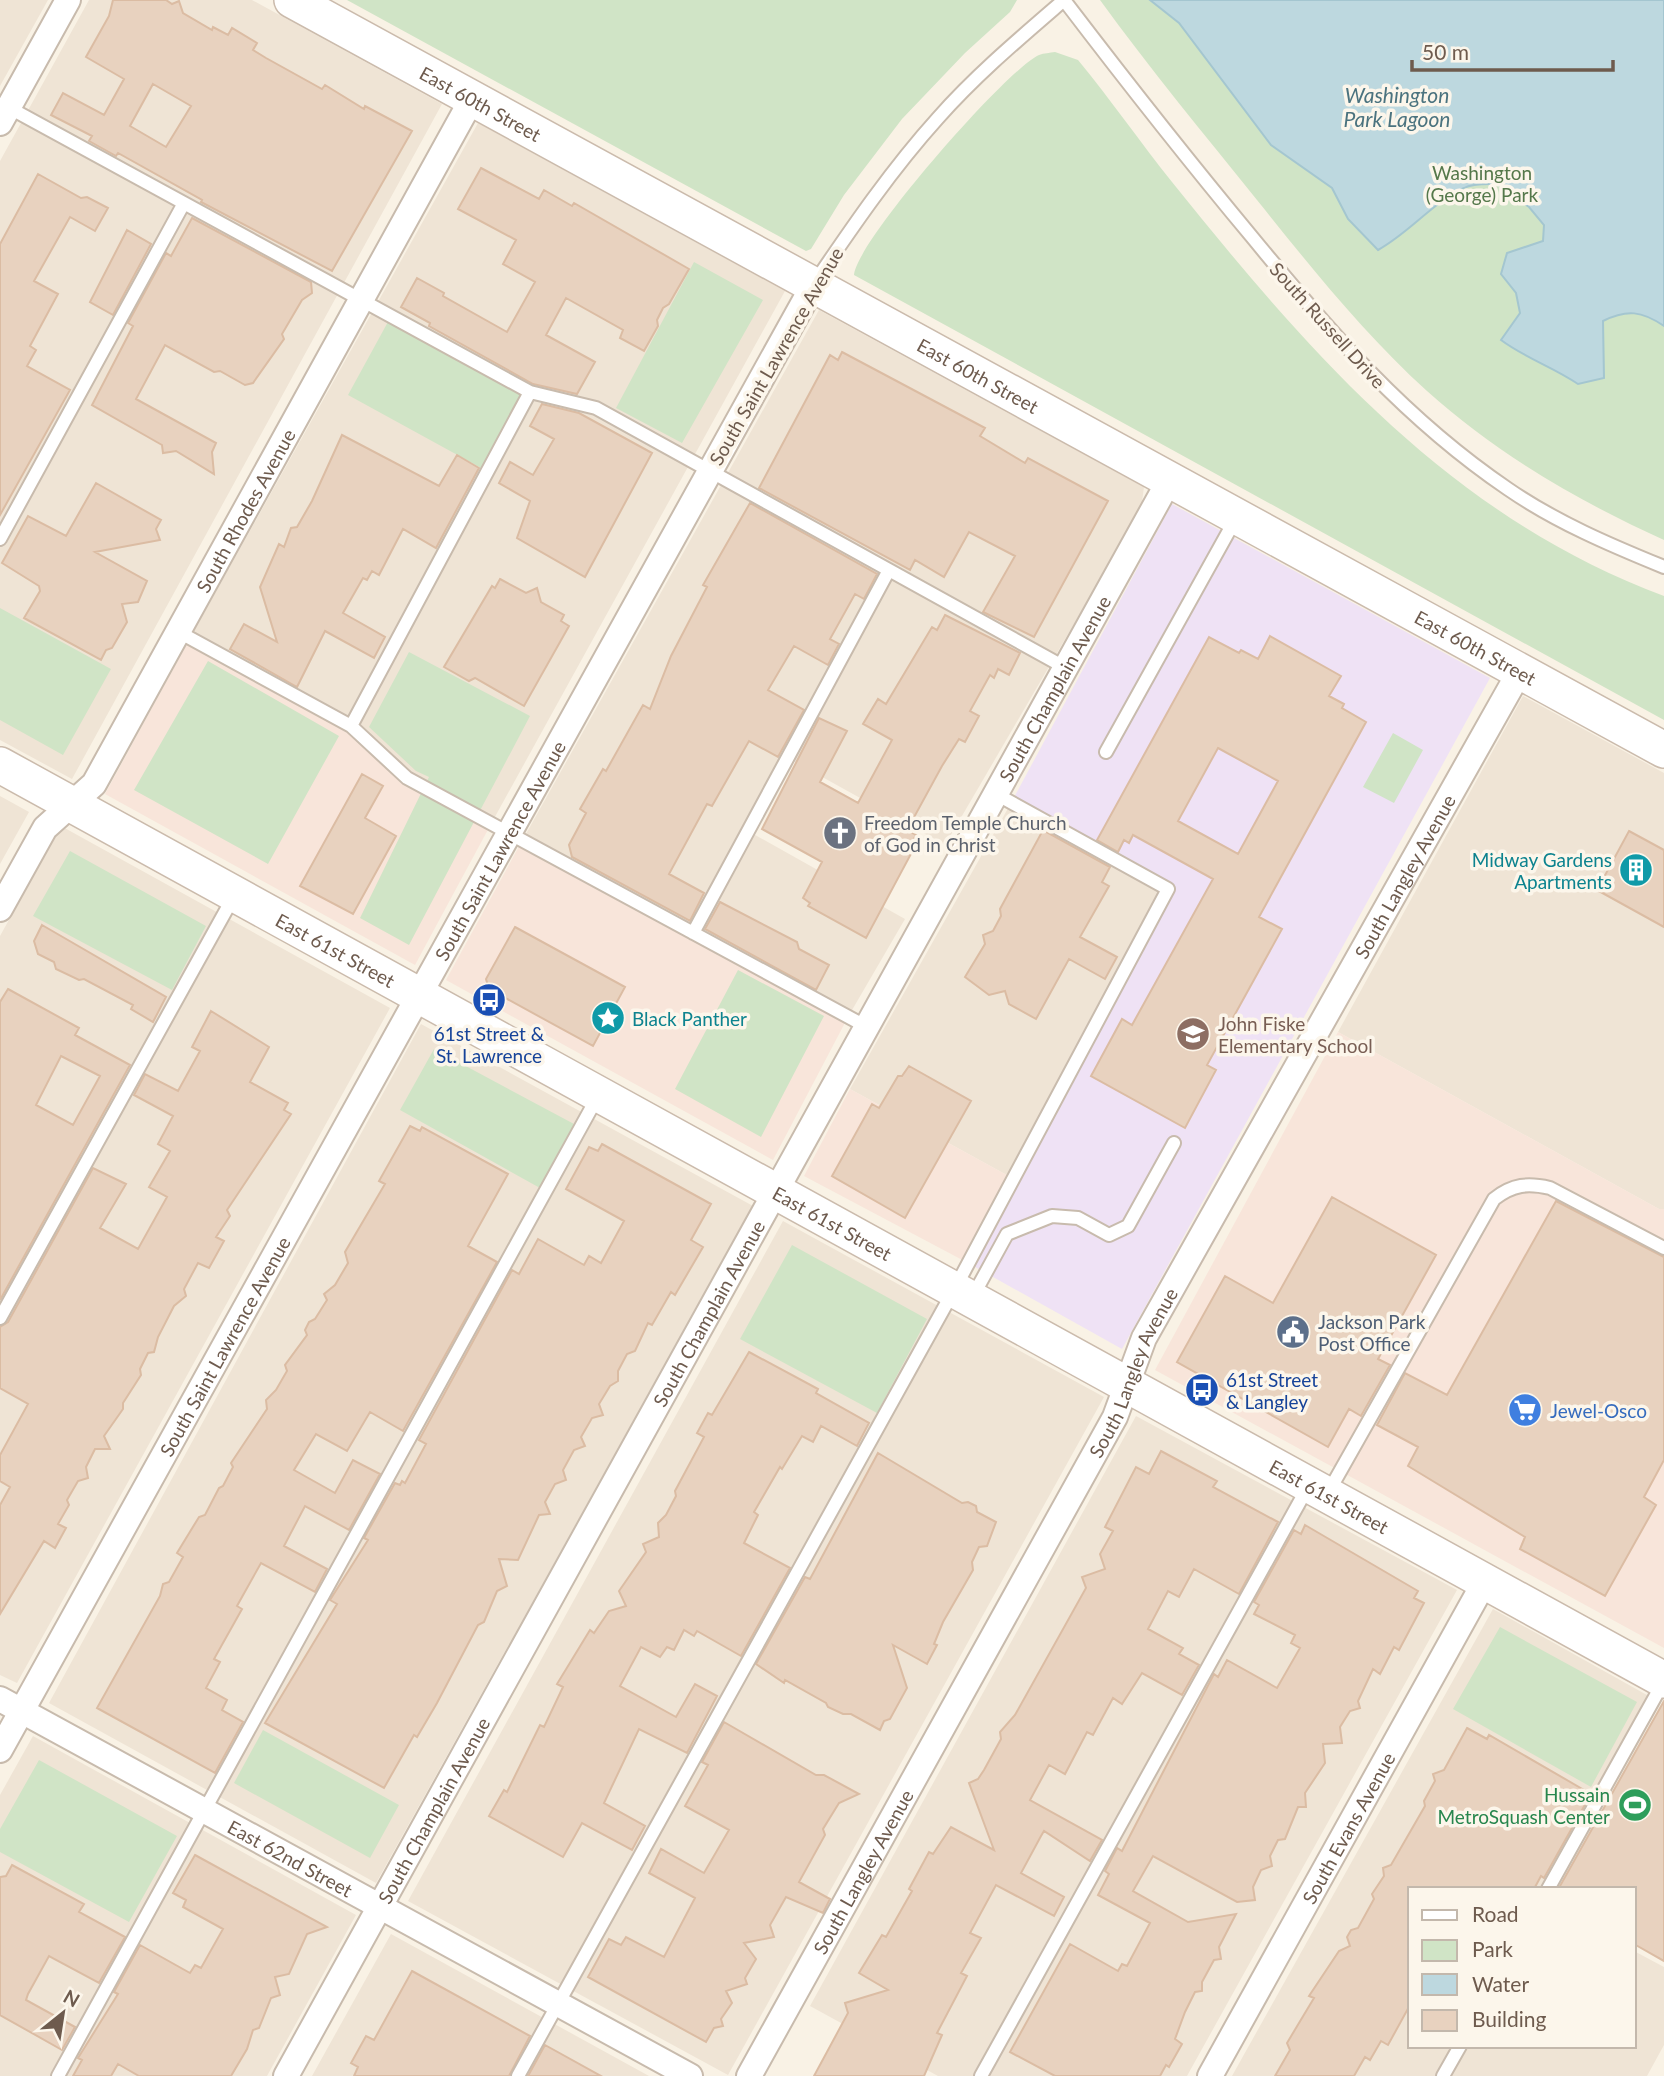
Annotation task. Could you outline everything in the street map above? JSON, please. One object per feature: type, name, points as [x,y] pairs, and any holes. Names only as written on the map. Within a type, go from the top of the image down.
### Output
[{"type":"street","points":[[3,111],[68,0]]},
{"type":"street","name":"East 60th Street","points":[[292,0],[1664,750]]},
{"type":"street","name":"South Rhodes Avenue","points":[[0,909],[45,828],[94,784],[472,99]]},
{"type":"street","name":"South Saint Lawrence Avenue","points":[[0,1750],[11,1705],[418,996],[814,284]]},
{"type":"street","name":"South Champlain Avenue","points":[[286,2076],[1170,479]]},
{"type":"street","name":"South Langley Avenue","points":[[749,2076],[1115,1417],[1144,1338],[1520,671]]},
{"type":"street","name":"East 61st Street","points":[[0,765],[1664,1680]]},
{"type":"street","name":"South Evans Avenue","points":[[1210,2076],[1485,1581]]},
{"type":"street","name":"East 62nd Street","points":[[11,1705],[690,2076]]},
{"type":"lane","name":"South Saint Lawrence Avenue","points":[[814,284],[906,155],[939,117],[1000,54],[1064,0]]},
{"type":"lane","name":"South Russell Drive","points":[[1064,0],[1172,140],[1312,310],[1357,362],[1402,406],[1456,451],[1510,490],[1562,521],[1664,567]]},
{"type":"lane","points":[[3,111],[184,203],[530,393],[596,408],[1066,668]]},
{"type":"lane","points":[[0,539],[184,203]]},
{"type":"lane","points":[[351,726],[530,393]]},
{"type":"lane","points":[[1106,752],[1237,516]]},
{"type":"lane","points":[[693,933],[888,570]]},
{"type":"lane","points":[[177,631],[351,726],[407,778],[867,1027]]},
{"type":"lane","points":[[518,2076],[962,1295],[1168,889],[996,794]]},
{"type":"lane","points":[[0,1318],[234,896]]},
{"type":"lane","points":[[58,2076],[598,1095]]},
{"type":"lane","points":[[962,1295],[1007,1234],[1052,1216],[1078,1218],[1109,1235],[1128,1226],[1174,1143]]},
{"type":"lane","points":[[981,2076],[1318,1490],[1494,1199],[1517,1185],[1532,1184],[1550,1188],[1664,1248]]},
{"type":"lane","points":[[1549,1887],[1664,1680]]},
{"type":"lane","points":[[1443,2076],[1459,2048]]},
{"type":"shaded area","points":[[0,0],[48,0],[0,86]]},
{"type":"shaded area","points":[[89,0],[252,0],[442,104],[72,779],[0,740],[0,161]]},
{"type":"shaded area","points":[[478,123],[785,291],[491,824],[190,638]]},
{"type":"shaded area","points":[[819,310],[1144,487],[1141,509],[945,845],[788,758],[748,831],[905,919],[848,1017],[522,841]]},
{"type":"shaded area","name":"John Fiske Elementary School","points":[[1172,504],[1490,678],[1122,1349],[968,1263],[1168,890],[1011,803]]},
{"type":"shaded area","points":[[190,638],[351,726],[407,778],[491,824],[415,965],[105,794]]},
{"type":"shaded area","points":[[1523,696],[1664,773],[1664,1209],[1659,1209],[1338,1032]]},
{"type":"shaded area","points":[[0,796],[29,812],[0,864]]},
{"type":"shaded area","points":[[1011,803],[1168,889],[1014,1179],[850,1089]]},
{"type":"shaded area","points":[[61,826],[390,1008],[17,1683],[0,1675],[0,936]]},
{"type":"shaded area","points":[[522,841],[848,1017],[773,1160],[446,980]]},
{"type":"shaded area","points":[[421,1024],[753,1206],[376,1883],[49,1703]]},
{"type":"shaded area","points":[[1338,1032],[1659,1209],[1664,1209],[1664,1648],[1155,1370]]},
{"type":"shaded area","points":[[850,1089],[1014,1179],[968,1263],[804,1176]]},
{"type":"shaded area","points":[[783,1221],[1104,1397],[728,2075],[408,1901]]},
{"type":"shaded area","points":[[1136,1416],[1457,1590],[1187,2076],[938,2076],[810,2006]]},
{"type":"shaded area","points":[[1493,1609],[1654,1699],[1549,1887],[1408,1887],[1408,2048],[1636,2048],[1636,1952],[1664,1967],[1664,2045],[1647,2076],[1232,2076]]},
{"type":"shaded area","points":[[33,1736],[356,1915],[267,2076],[0,2076],[0,1795]]},
{"type":"shaded area","points":[[391,1934],[649,2076],[312,2076]]},
{"type":"green space","points":[[347,0],[1017,0],[1010,12],[965,53],[902,119],[844,195],[811,249],[806,251]]},
{"type":"green space","name":"Washington Park Lagoon","points":[[1100,0],[1664,0],[1664,540],[1601,509],[1510,456],[1454,414],[1404,369],[1359,323],[1297,250]]},
{"type":"green space","points":[[1055,52],[1078,60],[1172,182],[1277,308],[1332,368],[1390,424],[1451,475],[1516,522],[1587,562],[1664,596],[1664,720],[854,275],[861,257],[879,229],[966,122],[1022,67],[1039,55]]},
{"type":"green space","points":[[694,262],[763,300],[682,443],[616,408]]},
{"type":"green space","points":[[389,320],[523,394],[483,469],[348,395]]},
{"type":"green space","points":[[0,608],[111,669],[63,755],[0,720]]},
{"type":"green space","points":[[409,652],[530,716],[409,945],[360,918],[429,777],[416,771],[369,727]]},
{"type":"green space","points":[[208,661],[339,736],[268,864],[134,790]]},
{"type":"green space","points":[[1393,733],[1423,750],[1394,803],[1363,787]]},
{"type":"green space","points":[[70,851],[206,926],[172,990],[33,916]]},
{"type":"green space","points":[[738,970],[824,1016],[761,1137],[675,1089]]},
{"type":"green space","points":[[434,1049],[574,1124],[540,1188],[400,1110]]},
{"type":"green space","points":[[792,1245],[927,1319],[877,1413],[740,1339]]},
{"type":"green space","points":[[1500,1627],[1637,1702],[1591,1787],[1453,1709]]},
{"type":"green space","points":[[263,1730],[399,1805],[370,1858],[234,1783]]},
{"type":"green space","points":[[39,1760],[177,1836],[129,1922],[0,1852],[0,1829]]},
{"type":"water","name":"Washington Park Lagoon","points":[[1150,0],[1664,0],[1664,326],[1649,317],[1634,313],[1603,321],[1604,378],[1578,384],[1510,346],[1501,340],[1520,313],[1516,293],[1501,274],[1507,253],[1543,241],[1544,225],[1529,207],[1497,184],[1472,185],[1441,202],[1378,250],[1348,219],[1332,188],[1271,145],[1179,23]]},
{"type":"building","points":[[113,0],[166,0],[172,4],[179,1],[183,13],[212,30],[213,27],[228,35],[232,28],[257,43],[253,50],[266,58],[322,89],[325,85],[364,109],[365,106],[412,131],[332,271],[201,202],[202,200],[118,153],[116,156],[89,141],[92,136],[51,115],[63,93],[104,115],[124,79],[86,57],[109,16]],"holes":[[[153,84],[191,106],[166,147],[130,126]]]},
{"type":"building","points":[[481,168],[539,199],[544,190],[572,206],[574,203],[689,269],[669,304],[663,308],[657,320],[658,326],[644,351],[620,338],[623,330],[566,298],[546,335],[595,362],[577,394],[533,384],[429,326],[430,323],[401,307],[417,278],[507,332],[535,282],[503,264],[516,240],[458,209]]},
{"type":"building","points":[[38,174],[81,198],[87,197],[108,208],[95,231],[70,217],[34,281],[58,294],[30,346],[36,350],[27,366],[70,390],[0,515],[0,244]]},
{"type":"building","points":[[192,218],[311,282],[312,293],[302,300],[282,334],[284,339],[253,383],[245,385],[220,371],[214,372],[165,345],[136,399],[216,443],[212,452],[214,474],[176,451],[163,453],[162,445],[92,405],[133,326],[128,323],[166,253],[171,256]]},
{"type":"building","points":[[127,230],[151,244],[113,315],[90,302]]},
{"type":"building","points":[[842,352],[985,428],[980,436],[1025,463],[1028,458],[1108,501],[1034,637],[983,612],[1015,556],[969,532],[944,577],[915,560],[910,570],[759,488],[830,355],[838,360]]},
{"type":"building","points":[[542,404],[579,413],[652,453],[585,577],[517,538],[530,501],[499,483],[510,462],[533,475],[554,439],[530,426]]},
{"type":"building","points":[[342,435],[439,486],[457,455],[479,468],[436,548],[403,529],[379,575],[372,571],[367,580],[363,578],[343,613],[385,637],[374,658],[325,631],[297,687],[230,649],[244,624],[277,642],[260,587],[279,544],[284,547],[291,528],[297,527],[312,501]]},
{"type":"building","points":[[96,483],[161,520],[156,529],[160,540],[95,552],[147,581],[138,602],[122,604],[127,622],[112,648],[106,650],[101,660],[24,618],[40,591],[39,586],[2,563],[28,516],[66,536]]},
{"type":"building","points":[[750,503],[877,574],[864,599],[855,594],[830,639],[839,644],[828,665],[794,646],[768,690],[804,710],[778,757],[749,741],[712,806],[707,804],[669,874],[704,893],[690,921],[572,857],[569,845],[586,813],[580,809],[603,769],[606,771],[643,705],[650,709],[671,656],[707,587],[703,585]]},
{"type":"building","points":[[500,579],[526,593],[537,588],[541,602],[564,615],[561,621],[569,626],[524,706],[475,678],[469,681],[444,667],[492,586],[495,588]]},
{"type":"building","points":[[945,615],[1020,653],[1009,675],[998,669],[994,678],[990,675],[970,711],[979,716],[965,742],[959,739],[907,830],[916,835],[908,850],[912,852],[866,938],[808,906],[810,903],[803,898],[822,862],[762,829],[819,718],[847,731],[820,782],[858,803],[892,740],[863,724],[878,699],[886,704],[932,627],[937,630]]},
{"type":"building","points":[[1270,636],[1341,676],[1329,696],[1344,704],[1342,708],[1366,722],[1259,917],[1282,929],[1207,1065],[1216,1070],[1185,1128],[1091,1076],[1122,1019],[1132,1025],[1213,879],[1133,835],[1129,843],[1124,840],[1118,852],[1097,840],[1209,637],[1239,653],[1241,650],[1258,659]],"holes":[[[1218,748],[1278,781],[1238,854],[1178,821]]]},
{"type":"building","points":[[362,774],[383,786],[365,818],[396,836],[353,914],[300,886]]},
{"type":"building","points":[[1043,830],[1110,867],[1102,882],[1109,886],[1080,937],[1117,957],[1105,979],[1069,959],[1036,1019],[1009,1004],[1005,991],[989,995],[965,977],[985,944],[983,935],[993,931],[1001,916],[1000,909]]},
{"type":"building","name":"Midway Gardens Apartments","points":[[1629,831],[1664,850],[1664,927],[1597,890]]},
{"type":"building","points":[[720,902],[797,942],[799,949],[829,965],[816,990],[705,929]]},
{"type":"building","points":[[42,925],[166,997],[153,1022],[131,1009],[133,1005],[84,979],[79,980],[56,969],[54,962],[38,954],[34,941]]},
{"type":"building","points":[[515,927],[625,987],[593,1046],[489,989],[486,979]]},
{"type":"building","points":[[8,989],[79,1028],[75,1035],[130,1065],[0,1300],[0,1002]],"holes":[[[61,1056],[100,1076],[73,1125],[36,1105]]]},
{"type":"building","points":[[211,1011],[269,1047],[250,1082],[288,1103],[284,1110],[291,1114],[227,1210],[230,1216],[216,1237],[224,1241],[209,1268],[198,1263],[184,1289],[186,1296],[174,1306],[158,1337],[154,1352],[148,1353],[140,1369],[141,1375],[123,1403],[123,1409],[104,1436],[110,1449],[95,1449],[86,1467],[88,1478],[78,1481],[67,1500],[69,1505],[58,1524],[66,1528],[55,1548],[44,1541],[0,1614],[0,1505],[10,1487],[0,1481],[0,1455],[28,1404],[0,1388],[0,1327],[8,1322],[93,1168],[126,1184],[100,1228],[138,1249],[167,1197],[149,1187],[170,1151],[158,1144],[173,1116],[134,1095],[145,1074],[178,1091],[200,1051],[192,1047]]},
{"type":"building","points":[[909,1066],[971,1101],[905,1218],[832,1176],[872,1104],[879,1108],[898,1076],[902,1076]]},
{"type":"building","points":[[410,1126],[420,1131],[422,1127],[508,1174],[468,1246],[497,1262],[403,1431],[370,1412],[347,1451],[316,1434],[294,1470],[335,1493],[353,1460],[380,1474],[349,1530],[305,1506],[284,1546],[327,1569],[315,1592],[261,1563],[237,1606],[242,1609],[214,1659],[220,1662],[206,1688],[227,1700],[222,1710],[243,1722],[215,1773],[97,1708],[160,1596],[163,1584],[169,1582],[183,1557],[177,1553],[199,1517],[205,1515],[219,1488],[223,1486],[233,1467],[231,1463],[267,1409],[266,1400],[276,1390],[287,1371],[285,1365],[307,1335],[305,1330],[309,1322],[315,1319],[327,1300],[324,1294],[335,1285],[348,1263],[345,1252],[385,1184],[379,1181]]},
{"type":"building","points":[[602,1144],[711,1204],[691,1240],[703,1247],[675,1295],[671,1292],[652,1325],[648,1323],[635,1351],[627,1354],[618,1371],[618,1381],[610,1386],[599,1404],[603,1415],[592,1418],[581,1437],[585,1446],[574,1450],[563,1470],[566,1480],[555,1484],[545,1502],[550,1514],[539,1515],[518,1560],[499,1559],[507,1586],[497,1591],[484,1622],[478,1625],[437,1703],[417,1737],[414,1735],[384,1788],[265,1723],[337,1604],[330,1600],[368,1540],[364,1538],[395,1483],[405,1483],[426,1444],[419,1440],[512,1270],[519,1274],[538,1239],[584,1265],[589,1256],[601,1263],[624,1221],[566,1189],[589,1147],[598,1151]]},
{"type":"building","name":"Jackson Park Post Office","points":[[1332,1197],[1436,1255],[1378,1359],[1390,1365],[1361,1416],[1349,1409],[1328,1447],[1177,1362],[1225,1276],[1273,1303]]},
{"type":"building","name":"Jewel-Osco","points":[[1556,1201],[1664,1257],[1664,1460],[1644,1497],[1656,1505],[1605,1596],[1520,1549],[1525,1537],[1408,1466],[1418,1447],[1377,1425],[1405,1373],[1447,1395]]},
{"type":"building","points":[[749,1352],[818,1389],[816,1393],[869,1423],[857,1446],[821,1426],[813,1442],[802,1436],[754,1512],[758,1515],[744,1543],[790,1568],[741,1656],[697,1631],[694,1636],[684,1630],[674,1650],[667,1647],[660,1657],[641,1647],[620,1686],[676,1717],[695,1684],[717,1696],[687,1753],[639,1729],[604,1803],[645,1826],[632,1850],[582,1823],[563,1857],[489,1816],[504,1790],[507,1792],[540,1725],[544,1727],[563,1687],[557,1684],[590,1630],[594,1633],[609,1611],[626,1606],[619,1591],[646,1552],[643,1544],[659,1537],[658,1523],[666,1515],[676,1496],[675,1491],[704,1437],[697,1433],[708,1413],[712,1415]]},
{"type":"building","points":[[1161,1451],[1217,1481],[1213,1487],[1278,1522],[1239,1594],[1194,1569],[1179,1597],[1168,1591],[1148,1629],[1183,1648],[1179,1654],[1199,1665],[1182,1695],[1142,1673],[1122,1704],[1113,1698],[1093,1735],[1087,1732],[1065,1774],[1049,1765],[1030,1800],[1102,1840],[1090,1861],[1044,1831],[1021,1873],[1064,1897],[1054,1916],[996,1885],[970,1933],[981,1938],[961,1973],[967,1976],[937,2033],[942,2035],[924,2076],[814,2076],[848,2013],[845,2003],[888,1990],[859,1973],[882,1935],[886,1937],[912,1891],[909,1889],[929,1852],[933,1854],[951,1827],[994,1850],[969,1783],[978,1779],[984,1770],[1001,1739],[1000,1732],[1015,1715],[1086,1588],[1082,1577],[1105,1569],[1100,1554],[1113,1531],[1105,1527],[1136,1467],[1149,1474]]},
{"type":"building","points":[[878,1453],[962,1503],[968,1502],[976,1506],[977,1512],[996,1522],[987,1546],[979,1547],[972,1562],[973,1570],[943,1622],[934,1644],[937,1645],[927,1664],[893,1645],[907,1688],[890,1719],[884,1721],[880,1730],[851,1714],[843,1714],[828,1707],[826,1703],[785,1680],[784,1683],[756,1664],[805,1577],[810,1579]]},
{"type":"building","points":[[1305,1525],[1418,1591],[1414,1598],[1424,1603],[1399,1650],[1394,1647],[1380,1674],[1373,1669],[1358,1701],[1360,1708],[1350,1711],[1340,1727],[1342,1743],[1323,1744],[1325,1763],[1305,1793],[1306,1807],[1298,1807],[1285,1839],[1278,1840],[1270,1856],[1272,1866],[1261,1870],[1253,1887],[1255,1900],[1237,1902],[1153,1856],[1133,1891],[1188,1922],[1236,1914],[1219,1947],[1221,1959],[1214,1960],[1202,1982],[1202,1991],[1195,1992],[1185,2012],[1175,2039],[1182,2044],[1169,2067],[1166,2065],[1160,2076],[1055,2076],[1010,2052],[1070,1944],[1118,1971],[1122,1964],[1127,1966],[1150,1923],[1098,1895],[1109,1874],[1105,1871],[1117,1848],[1122,1851],[1214,1674],[1218,1677],[1227,1660],[1277,1688],[1300,1648],[1291,1643],[1295,1635],[1254,1614],[1259,1605],[1254,1602],[1294,1530],[1301,1534]]},
{"type":"building","name":"Hussain MetroSquash Center","points":[[1664,1701],[1664,1961],[1636,1945],[1636,1887],[1560,1886]]},
{"type":"building","points":[[724,1722],[816,1775],[824,1775],[859,1794],[839,1803],[823,1829],[825,1835],[799,1882],[830,1899],[823,1913],[786,1897],[770,1925],[774,1937],[744,1943],[756,1959],[745,1978],[747,1984],[726,1991],[732,2003],[721,2019],[723,2026],[714,2028],[706,2042],[588,1977],[609,1939],[621,1945],[626,1937],[664,1957],[695,1898],[649,1873],[661,1849],[704,1873],[729,1830],[685,1806],[708,1765],[702,1762]]},
{"type":"building","points":[[1467,1728],[1487,1739],[1489,1735],[1591,1794],[1544,1878],[1541,1876],[1535,1887],[1408,1887],[1408,2009],[1388,2045],[1381,2041],[1370,2060],[1365,2057],[1354,2076],[1275,2076],[1290,2050],[1287,2043],[1314,1998],[1309,1996],[1339,1951],[1350,1946],[1347,1937],[1351,1930],[1358,1928],[1374,1899],[1372,1894],[1384,1876],[1383,1868],[1391,1865],[1425,1806],[1424,1801],[1435,1781],[1433,1774],[1444,1770]]},
{"type":"building","points":[[195,1855],[327,1927],[307,1934],[289,1974],[275,1977],[280,1995],[271,1998],[259,2028],[253,2030],[247,2049],[231,2076],[139,2076],[118,2064],[111,2076],[73,2076],[82,2060],[78,2058],[118,1994],[114,1992],[140,1945],[190,1973],[195,1965],[201,1968],[223,1929],[183,1907],[186,1900],[173,1893]]},
{"type":"building","points":[[12,1865],[84,1904],[79,1912],[125,1937],[99,1983],[49,1956],[26,2000],[75,2027],[62,2050],[0,2015],[0,1877],[6,1876]]},
{"type":"building","points":[[412,1971],[530,2036],[509,2076],[354,2076],[358,2067],[351,2063],[366,2036],[374,2040]]},
{"type":"building","points":[[545,2045],[601,2076],[528,2076]]},
{"type":"place","name":"Freedom Temple Church of God in Christ","points":[[840,833]]},
{"type":"place","name":"Midway Gardens Apartments","points":[[1636,870]]},
{"type":"place","name":"61st Street & St. Lawrence","points":[[489,1000]]},
{"type":"place","name":"Black Panther","points":[[608,1018]]},
{"type":"place","name":"John Fiske Elementary School","points":[[1193,1034]]},
{"type":"place","name":"Jackson Park Post Office","points":[[1293,1332]]},
{"type":"place","name":"61st Street & Langley","points":[[1202,1390]]},
{"type":"place","name":"Jewel-Osco","points":[[1525,1410]]},
{"type":"place","name":"Hussain MetroSquash Center","points":[[1635,1805]]},
{"type":"park label","name":"Washington (George) Park","points":[[1482,183]]}]
